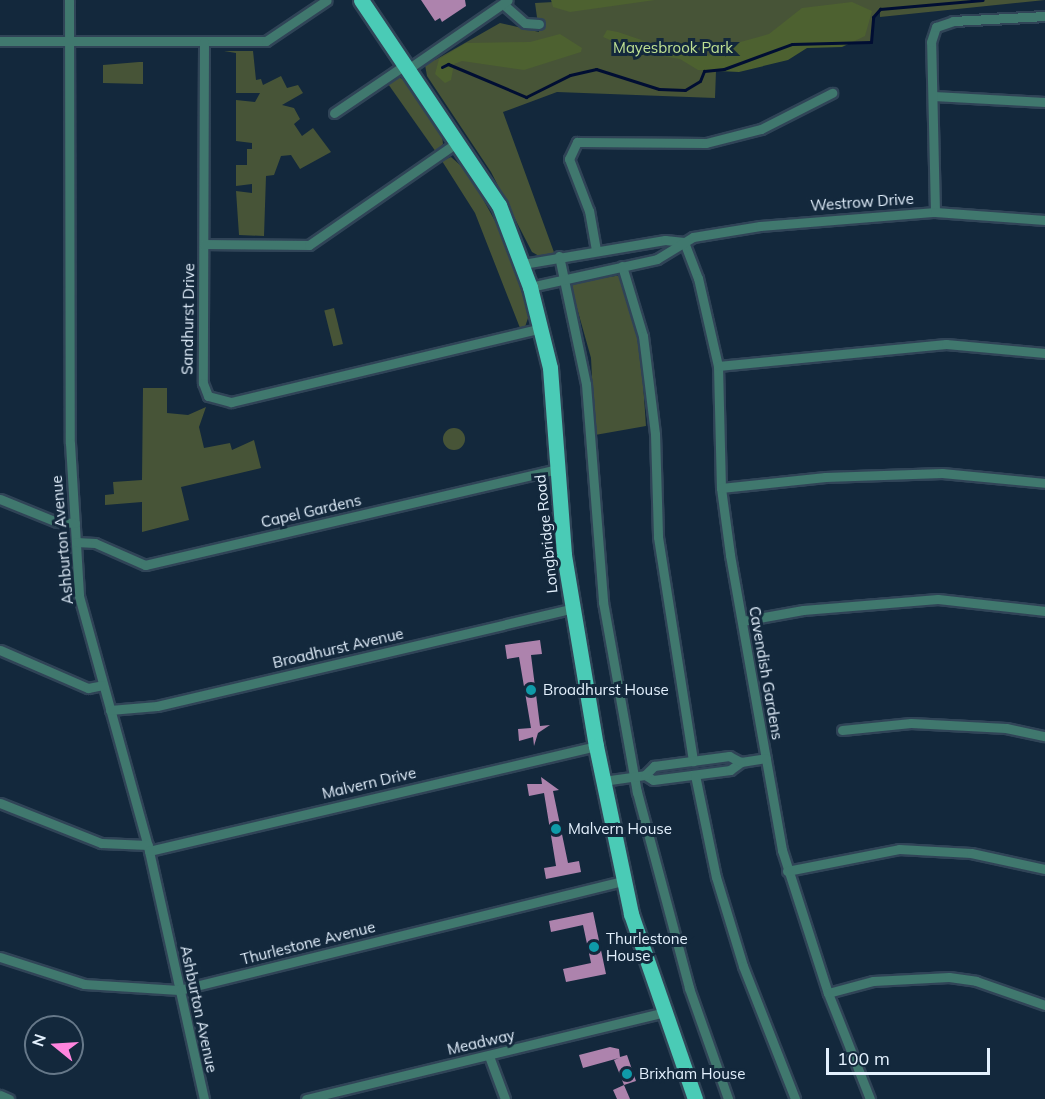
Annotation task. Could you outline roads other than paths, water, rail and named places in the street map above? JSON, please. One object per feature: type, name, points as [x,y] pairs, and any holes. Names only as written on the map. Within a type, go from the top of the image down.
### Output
[{"type":"main road","name":"Longbridge Road","points":[[361,0],[459,142],[499,205],[530,287],[550,368],[557,469],[572,609],[623,881],[662,1013],[695,1099]]},
{"type":"street","name":"Ashburton Avenue","points":[[69,0],[70,443],[79,596],[148,848],[204,1099]]},
{"type":"street","points":[[0,41],[266,42],[327,0]]},
{"type":"street","points":[[334,113],[506,2],[525,23],[539,24]]},
{"type":"street","points":[[935,212],[931,42],[936,27],[953,21],[1045,16]]},
{"type":"street","name":"Sandhurst Drive","points":[[204,42],[203,383],[208,396],[219,402],[541,328]]},
{"type":"street","points":[[596,250],[588,212],[569,159],[577,142],[706,143],[761,129],[832,93]]},
{"type":"street","points":[[933,96],[1045,102]]},
{"type":"street","points":[[204,244],[309,244],[459,142]]},
{"type":"street","name":"Westrow Drive","points":[[523,264],[596,250],[684,242],[760,226],[935,212],[1045,220]]},
{"type":"street","name":"Westrow Drive","points":[[530,287],[670,254],[684,242]]},
{"type":"street","name":"Cavendish Gardens","points":[[684,242],[698,278],[718,366],[722,488],[742,621],[787,871],[828,993],[870,1099]]},
{"type":"street","points":[[559,256],[586,384],[603,602],[635,777],[689,988],[728,1099]]},
{"type":"street","points":[[622,266],[642,336],[655,434],[658,537],[693,761]]},
{"type":"street","points":[[718,366],[946,344],[1045,353]]},
{"type":"street","name":"Capel Gardens","points":[[76,543],[95,543],[145,566],[557,469]]},
{"type":"street","points":[[722,488],[825,477],[942,473],[1045,483]]},
{"type":"street","points":[[0,499],[57,522],[75,523]]},
{"type":"street","points":[[742,621],[803,610],[938,599],[1045,611]]},
{"type":"street","name":"Broadhurst Avenue","points":[[110,710],[157,706],[572,609]]},
{"type":"street","points":[[0,650],[88,688],[103,685]]},
{"type":"street","points":[[842,730],[911,723],[1006,729],[1045,736]]},
{"type":"street","name":"Malvern Drive","points":[[0,803],[101,843],[148,848],[596,746]]},
{"type":"street","points":[[603,782],[645,775],[654,766],[729,756],[741,762]]},
{"type":"street","points":[[645,775],[653,780],[695,775],[730,770],[741,762],[766,758]]},
{"type":"street","points":[[695,775],[716,877],[743,966],[795,1099]]},
{"type":"street","points":[[787,871],[899,849],[971,853],[1045,870]]},
{"type":"street","name":"Thurlestone Avenue","points":[[0,957],[84,984],[179,990],[623,881]]},
{"type":"street","points":[[828,993],[873,981],[949,977],[976,981],[1045,1005]]},
{"type":"street","name":"Meadway","points":[[306,1099],[662,1013]]},
{"type":"street","points":[[489,1056],[506,1099]]},
{"type":"street","points":[[0,1095],[9,1099]]},
{"type":"waterway","points":[[442,67],[448,64],[526,97],[570,75],[596,69],[659,89],[685,90],[700,81],[704,71],[724,69],[792,44],[871,42],[873,17],[880,9],[983,0]]},
{"type":"place","name":"Broadhurst House","points":[[531,690]]},
{"type":"place","name":"Malvern House","points":[[556,829]]},
{"type":"place","name":"Thurlestone House","points":[[594,947]]},
{"type":"place","name":"Brixham House","points":[[627,1074]]},
{"type":"park label","name":"Mayesbrook Park","points":[[673,48]]}]
